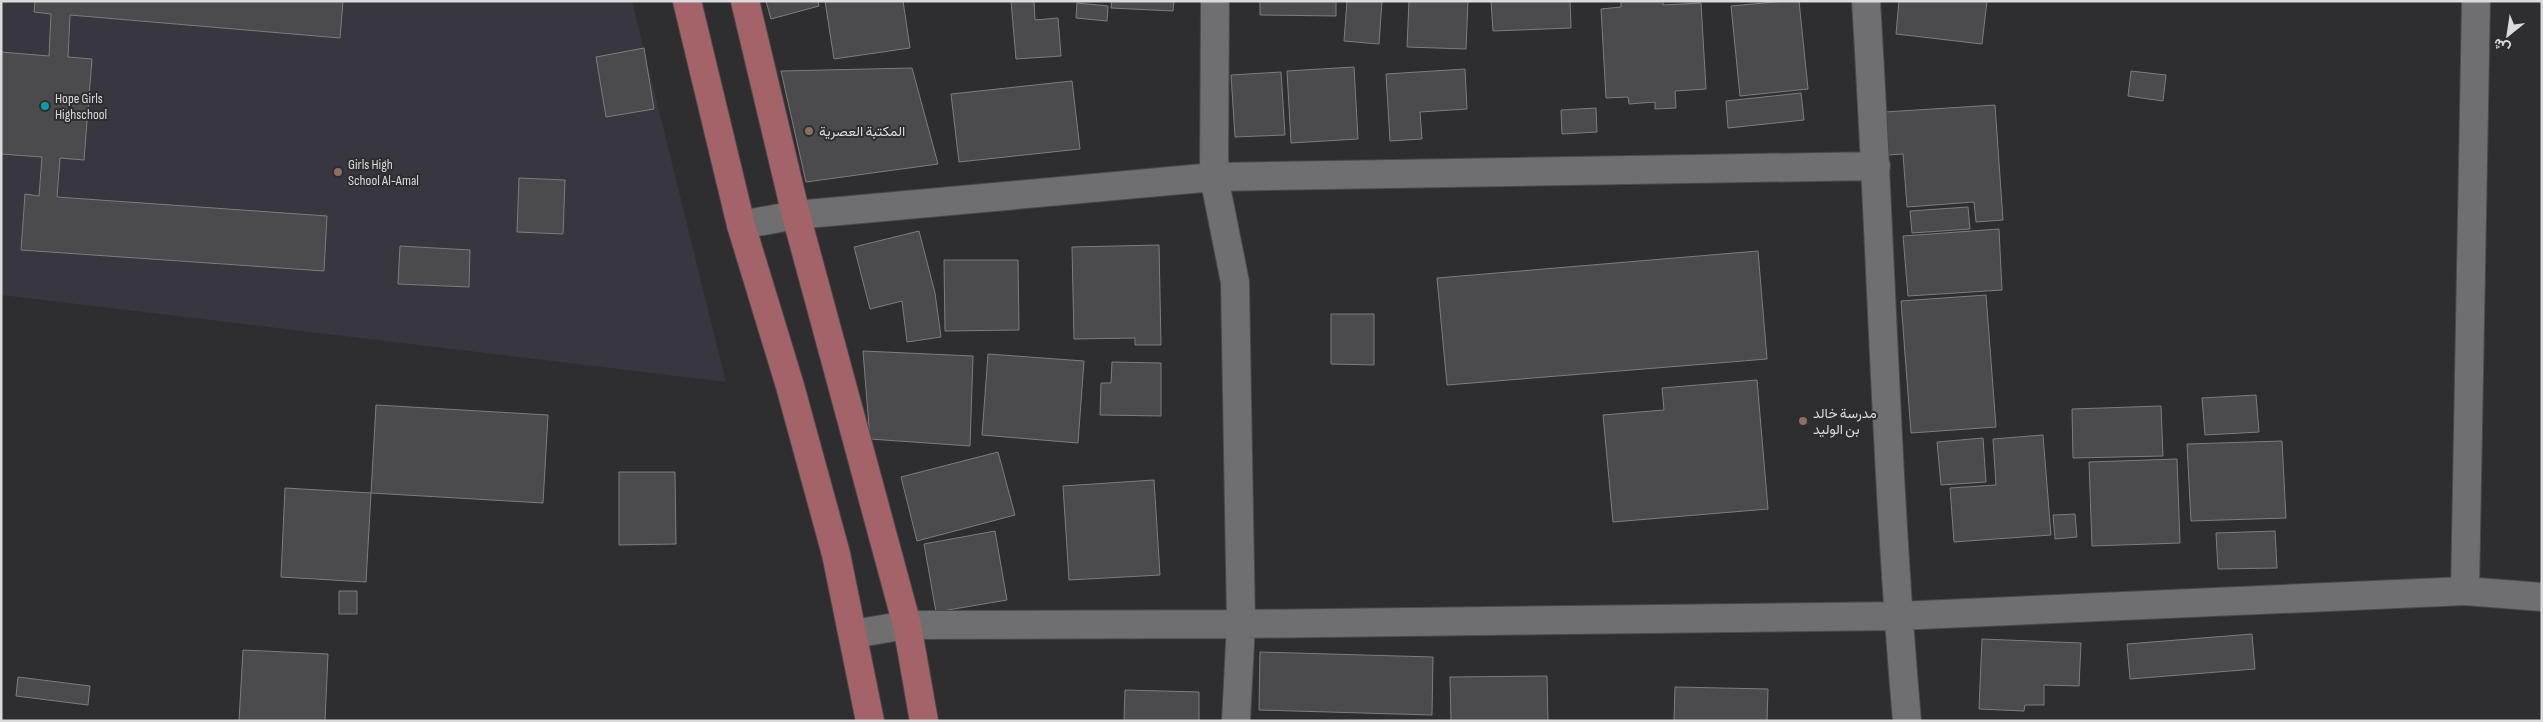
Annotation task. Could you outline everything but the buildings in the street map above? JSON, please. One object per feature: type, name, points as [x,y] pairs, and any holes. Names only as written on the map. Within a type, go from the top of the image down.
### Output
[{"type":"main road","points":[[687,1],[741,225],[790,386],[836,554],[870,721]]},
{"type":"main road","points":[[745,1],[796,215],[907,625],[924,721]]},
{"type":"street","points":[[1215,1],[1214,177],[1235,282],[1241,624],[1236,721]]},
{"type":"street","points":[[1866,1],[1876,166],[1897,616],[1906,721]]},
{"type":"street","points":[[2466,591],[2476,1]]},
{"type":"street","points":[[741,225],[796,215],[1214,177],[1876,166]]},
{"type":"street","points":[[853,634],[907,625],[1241,624],[1897,616],[2466,591],[2542,597]]},
{"type":"shaded area","name":"Girls High School Al-Amal","points":[[1,1],[632,1],[726,382],[1,295]]},
{"type":"place","name":"Hope Girls Highschool","points":[[45,106]]},
{"type":"place","name":"المكتبة العصرية","points":[[809,131]]},
{"type":"place","name":"Girls High School Al-Amal","points":[[338,172]]},
{"type":"place","name":"مدرسة خالد بن الوليد","points":[[1803,421]]}]
